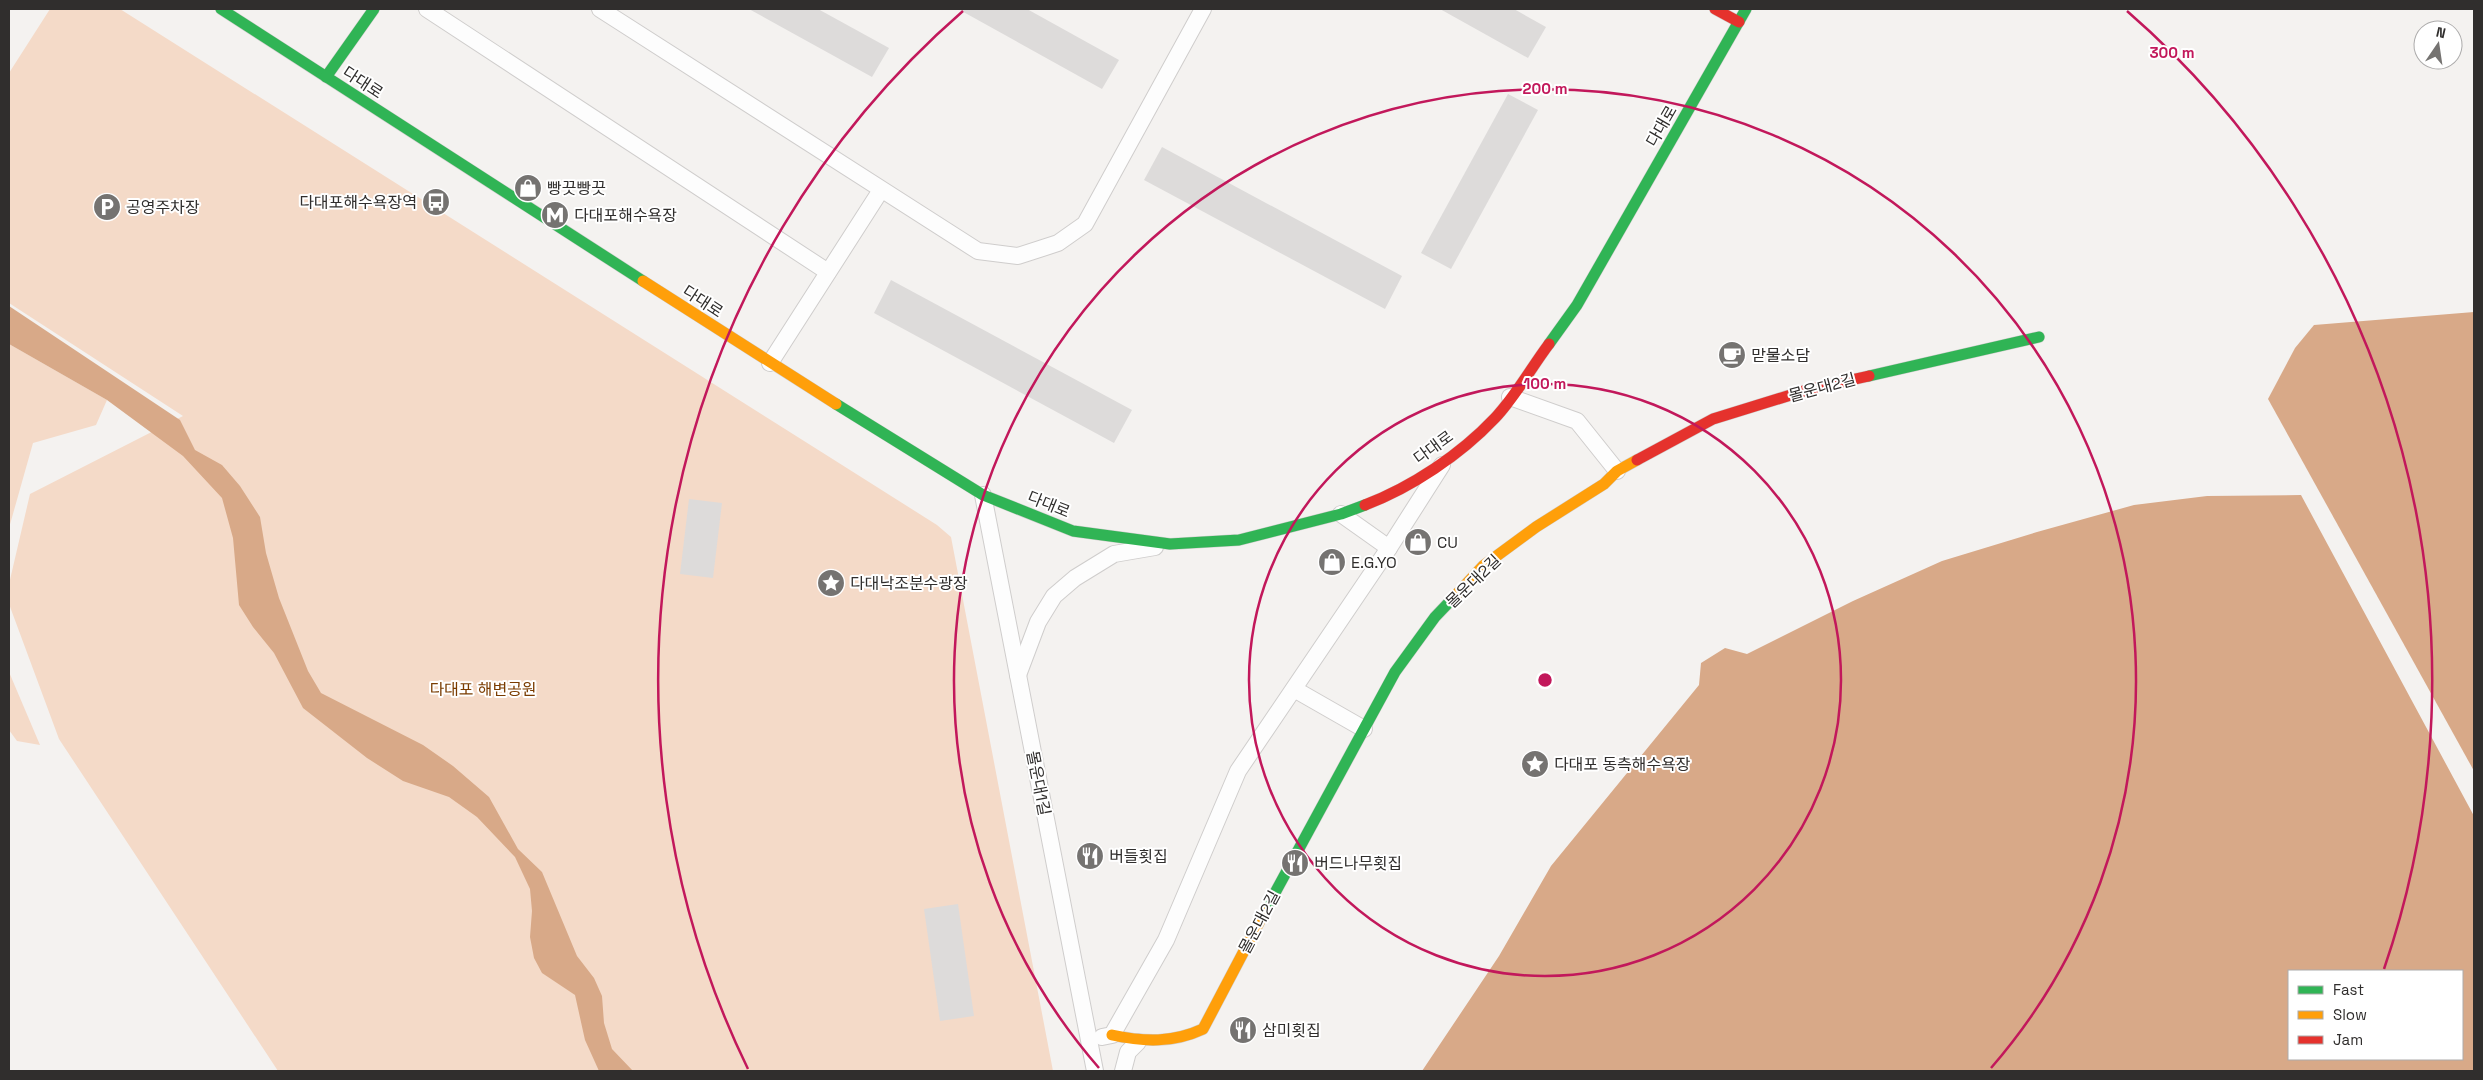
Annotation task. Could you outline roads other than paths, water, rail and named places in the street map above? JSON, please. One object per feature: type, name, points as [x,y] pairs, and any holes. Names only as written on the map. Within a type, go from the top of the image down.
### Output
[{"type":"main road","name":"다대로","points":[[221,9],[770,363],[983,495],[1073,531],[1170,544],[1239,540],[1341,514],[1389,496],[1444,462],[1495,418],[1577,305],[1746,9]]},
{"type":"main road","points":[[326,77],[374,9]]},
{"type":"main road","points":[[1714,9],[1739,22]]},
{"type":"main road","name":"몰운대2길","points":[[1112,1035],[1138,1042],[1187,1038],[1203,1029],[1330,789],[1395,672],[1435,617],[1484,566],[1536,527],[1604,484],[1617,472],[1713,420],[1810,389],[2039,337]]},
{"type":"street","points":[[427,9],[828,272]]},
{"type":"street","points":[[600,9],[978,252],[1018,256],[1058,243],[1085,224],[1202,9]]},
{"type":"street","points":[[770,363],[881,190]]},
{"type":"street","points":[[1510,397],[1577,420],[1617,472]]},
{"type":"street","points":[[1090,1039],[1112,1035],[1166,940],[1238,771],[1389,548],[1444,462]]},
{"type":"street","name":"몰운대1길","points":[[983,495],[1095,1071]]},
{"type":"street","points":[[1341,514],[1389,548]]},
{"type":"street","points":[[1018,675],[1038,622],[1054,596],[1068,584],[1114,554],[1170,544]]},
{"type":"street","points":[[1294,689],[1364,729]]},
{"type":"street","points":[[1123,1071],[1128,1052],[1138,1042]]},
{"type":"place","name":"빵끗빵끗","points":[[528,188]]},
{"type":"place","name":"다대포해수욕장역","points":[[436,202]]},
{"type":"place","name":"공영주차장","points":[[107,207]]},
{"type":"place","name":"다대포해수욕장","points":[[555,215]]},
{"type":"place","name":"맏물소담","points":[[1732,355]]},
{"type":"place","name":"CU","points":[[1418,542]]},
{"type":"place","name":"E.G.YO","points":[[1332,562]]},
{"type":"place","name":"다대낙조분수광장","points":[[831,583]]},
{"type":"place","name":"다대포 동측해수욕장","points":[[1535,764]]},
{"type":"place","name":"버들횟집","points":[[1090,856]]},
{"type":"place","name":"버드나무횟집","points":[[1295,863]]},
{"type":"place","name":"삼미횟집","points":[[1243,1030]]},
{"type":"park label","name":"다대포 해변공원","points":[[483,689]]}]
